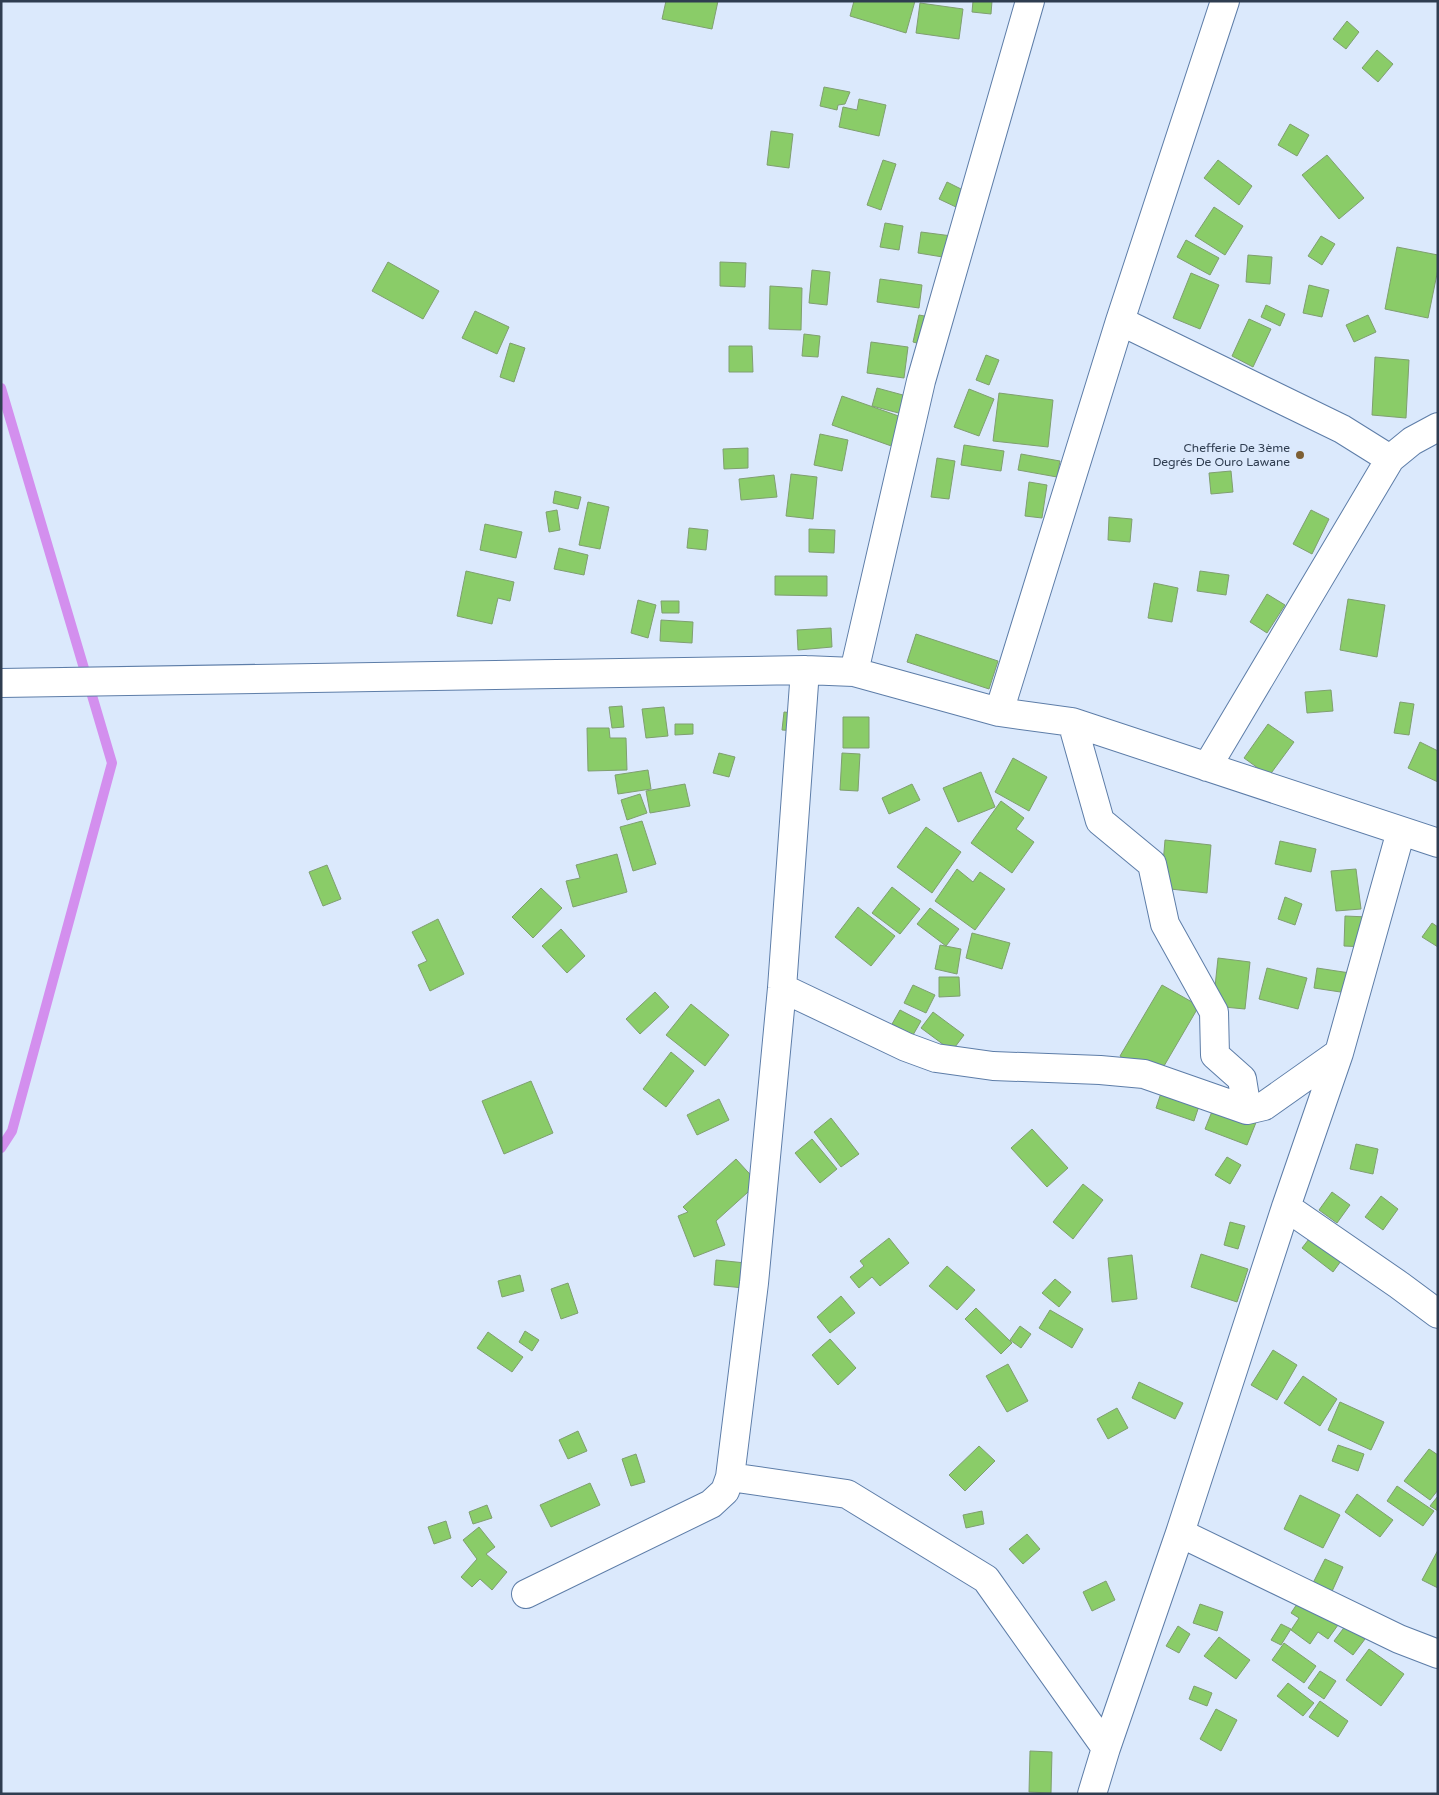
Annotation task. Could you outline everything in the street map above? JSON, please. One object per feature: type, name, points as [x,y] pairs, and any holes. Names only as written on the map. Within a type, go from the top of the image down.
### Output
[{"type":"street","points":[[854,672],[921,381],[1030,1]]},
{"type":"street","points":[[999,712],[1120,321],[1225,1]]},
{"type":"street","points":[[1120,321],[1342,429],[1390,459]]},
{"type":"street","points":[[1207,767],[1390,459],[1412,441],[1438,427]]},
{"type":"street","points":[[526,1594],[711,1504],[725,1491],[730,1477],[754,1282],[782,988],[805,670]]},
{"type":"street","points":[[1,683],[805,670],[854,672],[999,712],[1072,722],[1438,843]]},
{"type":"street","points":[[1072,722],[1100,821],[1152,864],[1165,924],[1214,1012],[1215,1055],[1242,1079],[1247,1110]]},
{"type":"street","points":[[1092,1794],[1180,1533],[1286,1207],[1339,1053],[1402,831]]},
{"type":"street","points":[[782,988],[906,1047],[936,1058],[993,1066],[1100,1070],[1144,1074],[1247,1110],[1264,1106],[1339,1053]]},
{"type":"street","points":[[1286,1207],[1438,1314]]},
{"type":"street","points":[[730,1477],[847,1494],[986,1579],[1106,1748]]},
{"type":"street","points":[[1180,1533],[1399,1639],[1438,1654]]},
{"type":"building","points":[[666,1],[718,1],[712,29],[662,19]]},
{"type":"building","points":[[854,1],[915,1],[906,33],[850,16]]},
{"type":"building","points":[[973,1],[992,1],[991,14],[972,12]]},
{"type":"building","points":[[920,3],[963,9],[959,39],[916,33]]},
{"type":"building","points":[[1347,21],[1359,32],[1346,49],[1333,39]]},
{"type":"building","points":[[1377,50],[1393,64],[1378,82],[1362,68]]},
{"type":"building","points":[[824,87],[850,92],[845,104],[838,105],[837,110],[820,106]]},
{"type":"building","points":[[859,99],[886,105],[879,136],[839,127],[843,107],[857,110]]},
{"type":"building","points":[[1290,124],[1309,135],[1297,156],[1278,145]]},
{"type":"building","points":[[771,131],[793,134],[789,168],[767,165]]},
{"type":"building","points":[[1327,155],[1364,198],[1339,219],[1302,175]]},
{"type":"building","points":[[883,160],[896,164],[881,210],[867,205]]},
{"type":"building","points":[[1218,160],[1252,186],[1239,205],[1204,178]]},
{"type":"building","points":[[947,182],[963,190],[956,207],[939,199]]},
{"type":"building","points":[[1214,207],[1243,226],[1225,255],[1195,236]]},
{"type":"building","points":[[885,223],[903,226],[899,250],[880,247]]},
{"type":"building","points":[[921,232],[952,236],[949,258],[918,253]]},
{"type":"building","points":[[1321,236],[1335,244],[1322,265],[1308,256]]},
{"type":"building","points":[[1186,240],[1219,258],[1210,275],[1177,257]]},
{"type":"building","points":[[1397,247],[1438,255],[1438,269],[1428,318],[1385,309]]},
{"type":"building","points":[[1248,255],[1272,257],[1270,284],[1246,282]]},
{"type":"building","points":[[388,262],[439,291],[423,319],[372,291]]},
{"type":"building","points":[[720,262],[746,263],[745,287],[720,286]]},
{"type":"building","points":[[812,270],[830,272],[827,305],[809,303]]},
{"type":"building","points":[[1191,273],[1219,285],[1200,329],[1173,318]]},
{"type":"building","points":[[880,279],[922,285],[919,308],[877,302]]},
{"type":"building","points":[[1309,285],[1329,290],[1322,317],[1303,313]]},
{"type":"building","points":[[770,286],[802,288],[801,330],[769,329]]},
{"type":"building","points":[[1266,305],[1285,314],[1280,326],[1261,317]]},
{"type":"building","points":[[475,311],[509,327],[497,354],[462,338]]},
{"type":"building","points":[[919,315],[930,317],[924,345],[913,342]]},
{"type":"building","points":[[1368,315],[1376,332],[1354,342],[1346,325]]},
{"type":"building","points":[[1249,319],[1271,329],[1253,367],[1232,356]]},
{"type":"building","points":[[804,334],[820,336],[818,357],[802,356]]},
{"type":"building","points":[[871,342],[908,347],[904,378],[867,373]]},
{"type":"building","points":[[510,343],[525,348],[514,382],[500,377]]},
{"type":"building","points":[[729,346],[752,346],[753,372],[729,372]]},
{"type":"building","points":[[986,355],[999,360],[989,385],[976,380]]},
{"type":"building","points":[[1375,357],[1409,360],[1406,418],[1372,415]]},
{"type":"building","points":[[877,388],[914,398],[910,416],[872,406]]},
{"type":"building","points":[[969,389],[994,399],[979,436],[954,427]]},
{"type":"building","points":[[999,393],[1053,400],[1048,447],[993,441]]},
{"type":"building","points":[[842,396],[907,419],[897,448],[832,425]]},
{"type":"building","points":[[820,434],[848,440],[842,471],[814,465]]},
{"type":"building","points":[[964,445],[1004,451],[1001,471],[961,465]]},
{"type":"building","points":[[748,448],[748,468],[724,469],[723,449]]},
{"type":"building","points":[[1021,454],[1060,461],[1057,477],[1018,470]]},
{"type":"building","points":[[937,458],[955,461],[949,499],[931,497]]},
{"type":"building","points":[[1231,471],[1233,492],[1211,494],[1209,473]]},
{"type":"building","points":[[791,474],[817,477],[813,519],[786,516]]},
{"type":"building","points":[[774,475],[777,497],[741,500],[739,479]]},
{"type":"building","points":[[1029,482],[1047,485],[1042,518],[1025,516]]},
{"type":"building","points":[[555,491],[581,497],[578,509],[553,503]]},
{"type":"building","points":[[588,502],[609,507],[600,549],[579,545]]},
{"type":"building","points":[[557,510],[560,530],[549,532],[546,512]]},
{"type":"building","points":[[1311,510],[1329,519],[1312,554],[1293,544]]},
{"type":"building","points":[[1109,517],[1132,519],[1130,542],[1108,540]]},
{"type":"building","points":[[485,524],[522,532],[516,558],[480,550]]},
{"type":"building","points":[[689,528],[708,530],[706,550],[687,548]]},
{"type":"building","points":[[809,529],[835,530],[834,553],[809,552]]},
{"type":"building","points":[[559,548],[588,555],[584,575],[554,569]]},
{"type":"building","points":[[466,571],[514,582],[510,601],[498,598],[492,624],[457,616]]},
{"type":"building","points":[[1200,571],[1229,575],[1226,595],[1197,591]]},
{"type":"building","points":[[775,576],[827,576],[827,596],[775,595]]},
{"type":"building","points":[[1154,583],[1178,588],[1172,622],[1148,618]]},
{"type":"building","points":[[1267,594],[1285,605],[1267,633],[1250,622]]},
{"type":"building","points":[[1348,599],[1385,605],[1377,657],[1340,650]]},
{"type":"building","points":[[638,600],[656,605],[648,638],[631,633]]},
{"type":"building","points":[[661,601],[679,601],[679,613],[662,613]]},
{"type":"building","points":[[661,620],[693,622],[692,643],[660,641]]},
{"type":"building","points":[[831,628],[832,647],[798,650],[797,630]]},
{"type":"building","points":[[916,634],[998,661],[989,689],[907,662]]},
{"type":"building","points":[[1331,690],[1333,711],[1307,713],[1305,692]]},
{"type":"building","points":[[1400,702],[1414,704],[1409,735],[1394,733]]},
{"type":"building","points":[[622,706],[624,727],[612,728],[609,707]]},
{"type":"building","points":[[664,707],[668,736],[646,738],[642,709]]},
{"type":"building","points":[[784,712],[802,714],[799,731],[782,730]]},
{"type":"building","points":[[843,717],[869,717],[869,748],[843,748]]},
{"type":"building","points":[[675,724],[693,724],[693,734],[675,735]]},
{"type":"building","points":[[1268,724],[1294,742],[1269,776],[1244,758]]},
{"type":"building","points":[[587,728],[609,728],[610,738],[626,738],[627,770],[588,771]]},
{"type":"building","points":[[1420,742],[1438,751],[1438,782],[1408,768]]},
{"type":"building","points":[[719,753],[735,757],[729,777],[713,773]]},
{"type":"building","points":[[842,753],[860,754],[858,791],[840,790]]},
{"type":"building","points":[[1013,758],[1047,777],[1029,811],[995,792]]},
{"type":"building","points":[[648,770],[651,789],[618,794],[615,775]]},
{"type":"building","points":[[981,772],[995,807],[958,822],[943,788]]},
{"type":"building","points":[[685,784],[690,806],[650,813],[646,791]]},
{"type":"building","points":[[912,784],[920,800],[889,814],[882,798]]},
{"type":"building","points":[[640,794],[647,813],[627,820],[621,800]]},
{"type":"building","points":[[1001,801],[1024,818],[1016,829],[1034,842],[1012,873],[971,843]]},
{"type":"building","points":[[642,821],[656,864],[633,871],[620,827]]},
{"type":"building","points":[[926,827],[961,852],[932,893],[897,867]]},
{"type":"building","points":[[1165,840],[1211,845],[1207,893],[1161,888]]},
{"type":"building","points":[[1280,841],[1316,849],[1311,872],[1275,864]]},
{"type":"building","points":[[617,854],[627,892],[573,907],[566,881],[580,878],[576,865]]},
{"type":"building","points":[[327,865],[341,899],[323,906],[309,872]]},
{"type":"building","points":[[957,869],[973,882],[980,872],[1005,889],[975,930],[935,901]]},
{"type":"building","points":[[1356,869],[1361,909],[1336,911],[1331,871]]},
{"type":"building","points":[[892,887],[920,909],[900,934],[872,913]]},
{"type":"building","points":[[541,888],[562,908],[533,938],[512,917]]},
{"type":"building","points":[[1285,897],[1302,904],[1295,925],[1278,919]]},
{"type":"building","points":[[858,907],[895,936],[871,966],[835,937]]},
{"type":"building","points":[[930,908],[959,929],[946,946],[917,924]]},
{"type":"building","points":[[1345,916],[1368,917],[1367,947],[1344,946]]},
{"type":"building","points":[[438,919],[464,974],[430,991],[418,965],[427,961],[412,932]]},
{"type":"building","points":[[1432,923],[1438,927],[1438,947],[1422,937]]},
{"type":"building","points":[[561,929],[585,956],[567,973],[542,946]]},
{"type":"building","points":[[972,933],[1010,943],[1002,969],[966,958]]},
{"type":"building","points":[[940,945],[961,949],[957,974],[935,969]]},
{"type":"building","points":[[1218,958],[1250,962],[1245,1009],[1213,1006]]},
{"type":"building","points":[[1267,968],[1307,978],[1298,1009],[1259,999]]},
{"type":"building","points":[[1317,968],[1350,973],[1347,993],[1314,988]]},
{"type":"building","points":[[939,977],[959,977],[960,996],[939,997]]},
{"type":"building","points":[[913,985],[935,995],[926,1013],[904,1003]]},
{"type":"building","points":[[1162,985],[1199,1006],[1157,1078],[1120,1056]]},
{"type":"building","points":[[655,992],[669,1007],[640,1034],[626,1019]]},
{"type":"building","points":[[691,1004],[729,1035],[705,1066],[666,1035]]},
{"type":"building","points":[[900,1010],[921,1021],[913,1035],[892,1024]]},
{"type":"building","points":[[933,1012],[964,1035],[952,1051],[921,1028]]},
{"type":"building","points":[[671,1052],[694,1071],[666,1107],[643,1089]]},
{"type":"building","points":[[531,1081],[553,1133],[504,1154],[482,1101]]},
{"type":"building","points":[[1164,1084],[1202,1097],[1194,1121],[1156,1108]]},
{"type":"building","points":[[719,1099],[729,1120],[697,1135],[687,1115]]},
{"type":"building","points":[[1215,1104],[1257,1120],[1247,1145],[1205,1129]]},
{"type":"building","points":[[831,1118],[859,1154],[841,1167],[814,1132]]},
{"type":"building","points":[[1032,1129],[1068,1168],[1047,1187],[1011,1148]]},
{"type":"building","points":[[812,1139],[837,1169],[820,1183],[795,1153]]},
{"type":"building","points":[[1356,1144],[1378,1149],[1373,1174],[1350,1169]]},
{"type":"building","points":[[1227,1157],[1241,1165],[1230,1184],[1215,1175]]},
{"type":"building","points":[[736,1159],[758,1183],[716,1221],[725,1245],[694,1257],[678,1216],[688,1212],[683,1207]]},
{"type":"building","points":[[1083,1184],[1103,1200],[1073,1239],[1053,1222]]},
{"type":"building","points":[[1332,1192],[1350,1205],[1337,1223],[1319,1210]]},
{"type":"building","points":[[1381,1196],[1398,1209],[1383,1230],[1365,1217]]},
{"type":"building","points":[[1230,1222],[1245,1226],[1238,1249],[1224,1245]]},
{"type":"building","points":[[1316,1230],[1346,1254],[1333,1272],[1302,1248]]},
{"type":"building","points":[[889,1238],[909,1263],[880,1286],[872,1277],[859,1288],[850,1277],[864,1266],[860,1261]]},
{"type":"building","points":[[1201,1254],[1248,1269],[1237,1302],[1191,1287]]},
{"type":"building","points":[[1132,1255],[1137,1299],[1112,1302],[1108,1258]]},
{"type":"building","points":[[716,1260],[746,1263],[744,1288],[714,1285]]},
{"type":"building","points":[[947,1266],[975,1290],[957,1310],[929,1286]]},
{"type":"building","points":[[520,1275],[524,1291],[502,1297],[498,1281]]},
{"type":"building","points":[[1055,1279],[1071,1292],[1059,1307],[1042,1293]]},
{"type":"building","points":[[568,1283],[578,1313],[561,1319],[551,1289]]},
{"type":"building","points":[[841,1296],[855,1313],[830,1333],[817,1317]]},
{"type":"building","points":[[976,1308],[1012,1343],[1001,1354],[965,1319]]},
{"type":"building","points":[[1050,1310],[1083,1329],[1072,1348],[1039,1328]]},
{"type":"building","points":[[1020,1326],[1031,1334],[1021,1348],[1010,1340]]},
{"type":"building","points":[[525,1331],[539,1340],[532,1351],[519,1342]]},
{"type":"building","points":[[488,1332],[523,1357],[512,1372],[477,1348]]},
{"type":"building","points":[[830,1339],[856,1368],[838,1385],[812,1355]]},
{"type":"building","points":[[1273,1350],[1297,1365],[1277,1400],[1251,1385]]},
{"type":"building","points":[[1008,1364],[1028,1401],[1007,1412],[986,1376]]},
{"type":"building","points":[[1303,1376],[1337,1399],[1320,1426],[1284,1403]]},
{"type":"building","points":[[1139,1382],[1183,1403],[1175,1419],[1132,1398]]},
{"type":"building","points":[[1340,1402],[1384,1422],[1371,1450],[1328,1430]]},
{"type":"building","points":[[1117,1408],[1128,1428],[1108,1439],[1097,1419]]},
{"type":"building","points":[[578,1431],[587,1451],[568,1459],[559,1440]]},
{"type":"building","points":[[1338,1445],[1364,1454],[1358,1471],[1332,1461]]},
{"type":"building","points":[[979,1446],[995,1461],[965,1491],[949,1475]]},
{"type":"building","points":[[1429,1449],[1438,1455],[1438,1490],[1430,1500],[1404,1481]]},
{"type":"building","points":[[636,1454],[645,1482],[631,1486],[622,1459]]},
{"type":"building","points":[[590,1483],[600,1505],[551,1527],[540,1505]]},
{"type":"building","points":[[1397,1486],[1434,1511],[1423,1526],[1387,1501]]},
{"type":"building","points":[[1357,1494],[1393,1520],[1380,1537],[1345,1512]]},
{"type":"building","points":[[1300,1495],[1340,1515],[1323,1548],[1284,1529]]},
{"type":"building","points":[[1438,1496],[1438,1511],[1430,1506]]},
{"type":"building","points":[[487,1505],[492,1518],[473,1524],[469,1512]]},
{"type":"building","points":[[982,1511],[984,1524],[966,1528],[963,1515]]},
{"type":"building","points":[[446,1521],[451,1538],[434,1544],[428,1527]]},
{"type":"building","points":[[479,1527],[495,1547],[486,1554],[507,1572],[492,1590],[480,1579],[472,1587],[461,1577],[477,1559],[463,1540]]},
{"type":"building","points":[[1027,1534],[1040,1549],[1023,1564],[1009,1549]]},
{"type":"building","points":[[1438,1550],[1438,1588],[1422,1580]]},
{"type":"building","points":[[1325,1559],[1343,1567],[1329,1598],[1310,1589]]},
{"type":"building","points":[[1106,1581],[1115,1600],[1092,1611],[1083,1592]]},
{"type":"building","points":[[1301,1598],[1338,1625],[1328,1639],[1318,1632],[1310,1644],[1291,1630],[1299,1618],[1291,1613]]},
{"type":"building","points":[[1200,1604],[1223,1612],[1217,1631],[1193,1623]]},
{"type":"building","points":[[1281,1624],[1291,1629],[1281,1645],[1271,1640]]},
{"type":"building","points":[[1346,1625],[1365,1639],[1353,1655],[1334,1641]]},
{"type":"building","points":[[1178,1626],[1190,1634],[1179,1653],[1166,1646]]},
{"type":"building","points":[[1219,1637],[1250,1660],[1236,1679],[1204,1656]]},
{"type":"building","points":[[1284,1643],[1316,1666],[1304,1683],[1272,1660]]},
{"type":"building","points":[[1369,1649],[1404,1674],[1381,1706],[1346,1680]]},
{"type":"building","points":[[1320,1671],[1336,1681],[1324,1699],[1308,1688]]},
{"type":"building","points":[[1288,1683],[1314,1703],[1303,1716],[1277,1696]]},
{"type":"building","points":[[1194,1686],[1212,1693],[1207,1706],[1189,1699]]},
{"type":"building","points":[[1320,1701],[1348,1721],[1338,1737],[1309,1717]]},
{"type":"building","points":[[1216,1709],[1237,1720],[1221,1751],[1200,1739]]},
{"type":"building","points":[[1030,1751],[1052,1752],[1051,1793],[1029,1792]]},
{"type":"waterway","points":[[1,388],[112,763],[12,1131],[1,1148]]},
{"type":"place","name":"Chefferie De 3ème Degrés De Ouro Lawane","points":[[1300,455]]}]
